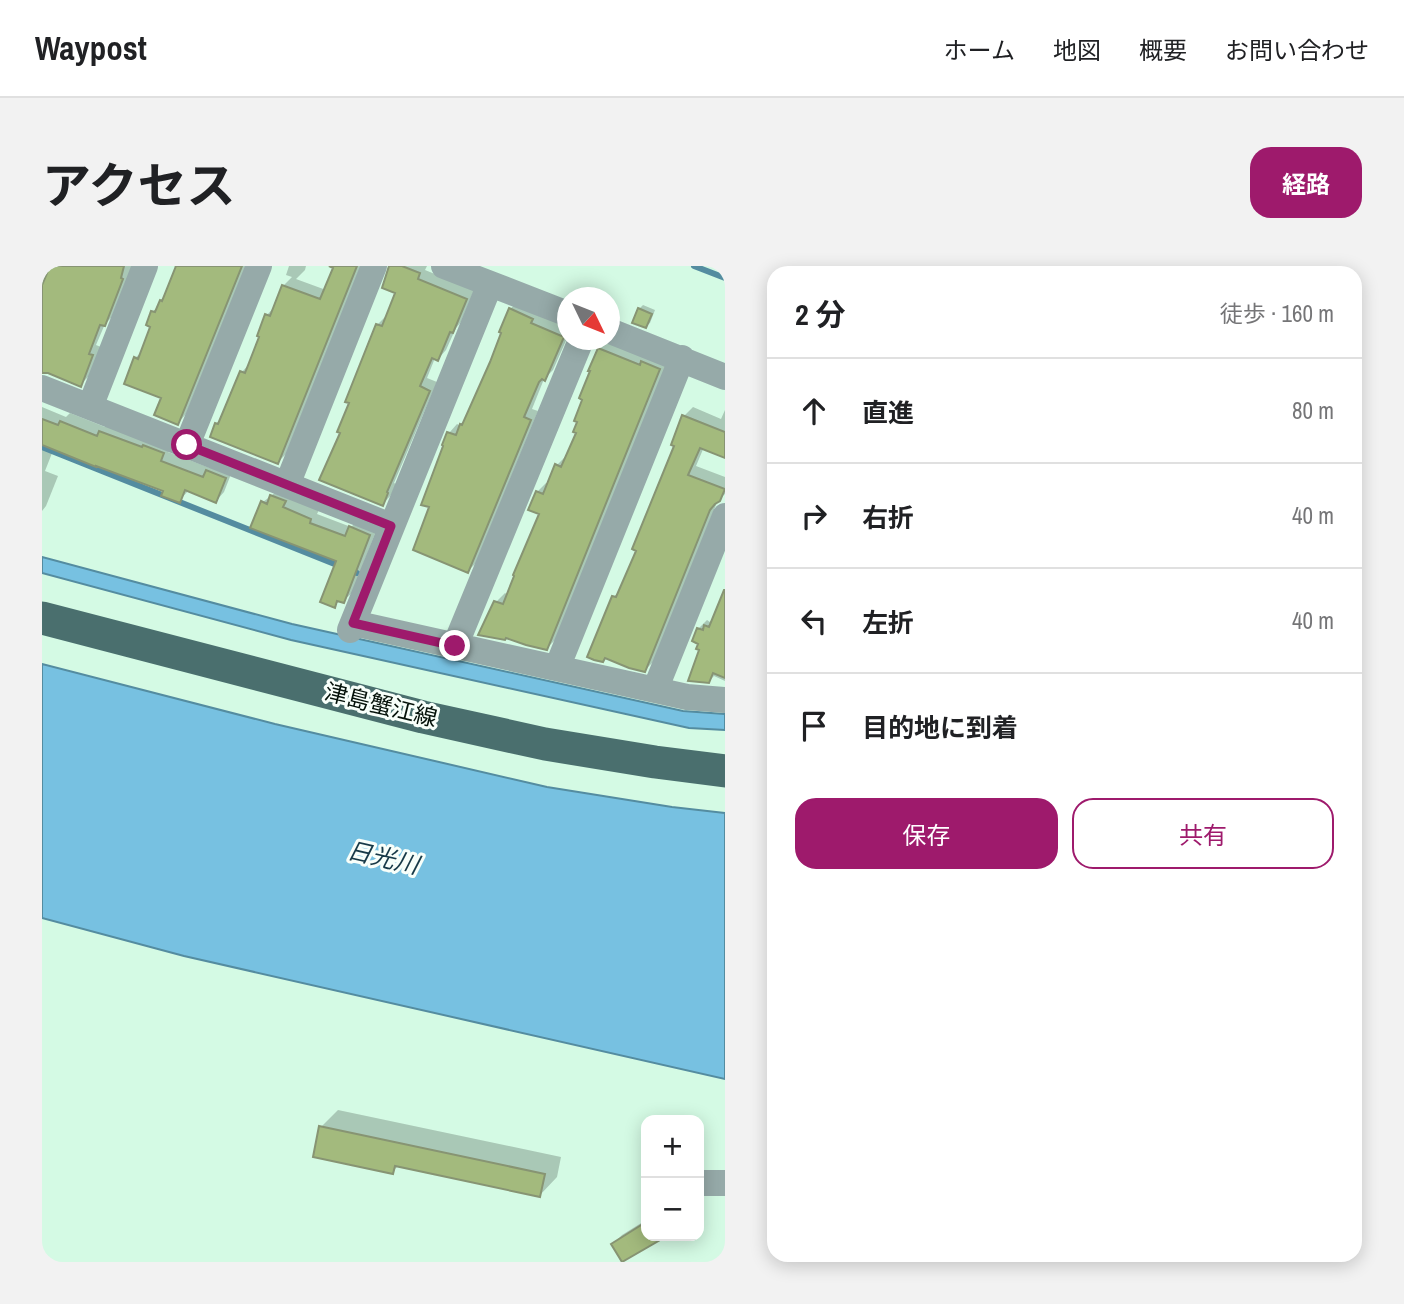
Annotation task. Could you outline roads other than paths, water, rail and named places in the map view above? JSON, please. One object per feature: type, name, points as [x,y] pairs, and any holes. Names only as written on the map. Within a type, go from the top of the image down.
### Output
[{"type":"main road","name":"津島蟹江線","points":[[42,618],[423,717],[545,744],[725,771]]},
{"type":"street","points":[[90,407],[145,266]]},
{"type":"street","points":[[187,445],[259,266]]},
{"type":"street","points":[[287,485],[374,266]]},
{"type":"street","points":[[444,266],[488,277],[557,309]]},
{"type":"street","points":[[488,277],[352,627],[455,646],[687,697],[725,699]]},
{"type":"street","points":[[620,335],[725,377]]},
{"type":"street","points":[[455,646],[577,350]]},
{"type":"street","points":[[557,668],[682,358]]},
{"type":"street","points":[[42,388],[391,526]]},
{"type":"street","points":[[655,690],[725,516]]},
{"type":"street","points":[[704,1183],[725,1183]]},
{"type":"water","points":[[42,557],[292,624],[683,711],[725,714],[725,730],[689,728],[291,640],[42,573]]},
{"type":"water","name":"日光川","points":[[42,664],[275,724],[547,787],[725,813],[725,1079],[184,956],[42,918]]},
{"type":"waterway","points":[[694,266],[725,278]]},
{"type":"waterway","points":[[42,447],[357,573]]}]
